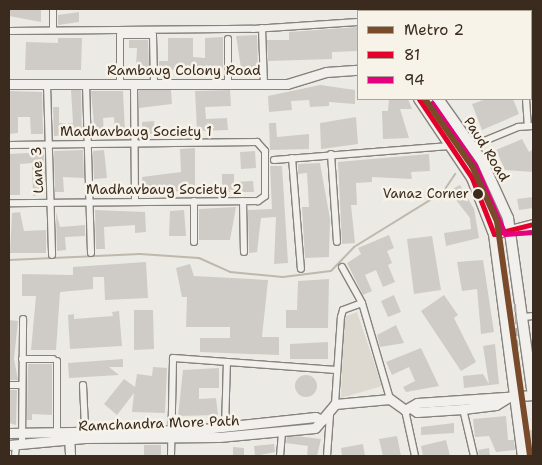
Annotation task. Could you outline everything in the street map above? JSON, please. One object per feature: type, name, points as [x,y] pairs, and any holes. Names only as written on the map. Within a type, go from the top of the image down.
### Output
[{"type":"main road","name":"Paud Road","points":[[420,100],[472,178],[494,234],[511,398],[523,456]]},
{"type":"main road","name":"Paud Road","points":[[439,100],[472,146],[497,189],[511,229],[529,317],[533,395]]},
{"type":"street","points":[[52,9],[53,30]]},
{"type":"street","points":[[9,31],[262,28],[357,22]]},
{"type":"street","points":[[262,28],[264,84]]},
{"type":"street","points":[[120,84],[120,35],[153,35],[154,84]]},
{"type":"street","points":[[228,39],[228,84]]},
{"type":"street","name":"Rambaug Colony Road","points":[[9,84],[287,84],[326,72],[357,70]]},
{"type":"street","name":"Lane 3","points":[[47,84],[52,255]]},
{"type":"street","points":[[86,84],[90,253]]},
{"type":"street","points":[[134,84],[136,200]]},
{"type":"street","points":[[472,146],[531,126],[526,100]]},
{"type":"street","name":"Madhavbaug Society 1","points":[[9,145],[262,145]]},
{"type":"street","name":"Madhavbaug Society 2","points":[[9,203],[136,200],[260,201],[265,196],[262,145]]},
{"type":"street","points":[[274,160],[449,146]]},
{"type":"street","points":[[331,154],[337,242]]},
{"type":"street","points":[[292,158],[301,269]]},
{"type":"street","points":[[194,201],[194,242]]},
{"type":"street","points":[[243,201],[244,252]]},
{"type":"street","points":[[494,234],[533,224]]},
{"type":"street","points":[[342,267],[362,303],[390,399]]},
{"type":"street","points":[[327,456],[330,415],[335,404],[342,310],[362,303]]},
{"type":"street","points":[[15,456],[16,445],[22,432],[23,319]]},
{"type":"street","points":[[172,456],[170,434],[174,358],[337,370]]},
{"type":"street","points":[[22,359],[55,360],[57,430]]},
{"type":"street","points":[[225,428],[227,362]]},
{"type":"street","points":[[9,385],[22,385]]},
{"type":"street","points":[[83,385],[85,428]]},
{"type":"street","points":[[408,409],[417,403],[533,395]]},
{"type":"street","points":[[335,404],[390,399],[417,412],[463,410],[496,405],[511,398]]},
{"type":"street","points":[[408,409],[415,456]]},
{"type":"street","points":[[463,410],[474,456]]},
{"type":"street","points":[[322,420],[330,415]]},
{"type":"street","name":"Ramchandra More Path","points":[[9,433],[85,428],[170,434],[315,416],[322,420],[316,428],[282,431],[170,434],[16,445]]},
{"type":"street","points":[[69,430],[70,456]]},
{"type":"street","points":[[280,456],[282,431]]},
{"type":"shaded area","points":[[357,312],[382,386],[341,398],[344,317]]},
{"type":"building","points":[[41,9],[41,22],[9,16],[9,10]]},
{"type":"building","points":[[79,12],[79,22],[58,25],[58,15]]},
{"type":"building","points":[[357,27],[357,51],[332,52],[332,59],[268,61],[267,40],[289,40],[289,32]]},
{"type":"building","points":[[257,35],[258,70],[246,71],[241,68],[236,36]]},
{"type":"building","points":[[223,37],[223,68],[166,70],[167,76],[159,76],[159,61],[168,61],[168,38],[193,38],[193,57],[205,58],[205,38]]},
{"type":"building","points":[[58,38],[82,38],[81,70],[25,70],[26,42],[58,43]]},
{"type":"building","points":[[129,40],[148,40],[149,67],[136,67],[137,48],[129,48]]},
{"type":"building","points":[[320,85],[355,90],[355,104],[329,102],[329,106],[310,107],[309,100],[291,101],[292,110],[269,112],[268,96]]},
{"type":"building","points":[[71,90],[81,90],[82,134],[54,136],[53,107],[59,107],[59,123],[73,123]]},
{"type":"building","points":[[139,90],[171,90],[172,104],[139,108]]},
{"type":"building","points":[[230,90],[231,106],[205,107],[206,119],[227,118],[228,130],[197,131],[195,91]]},
{"type":"building","points":[[9,91],[42,92],[43,134],[31,134],[30,117],[18,117],[18,133],[9,134]]},
{"type":"building","points":[[91,91],[123,91],[125,133],[115,133],[114,117],[103,118],[104,135],[95,136]]},
{"type":"building","points":[[389,100],[408,100],[412,109],[400,109],[409,138],[383,139],[382,111],[388,111]]},
{"type":"building","points":[[483,100],[513,100],[519,114],[482,130],[472,104]]},
{"type":"building","points":[[356,117],[358,144],[321,149],[320,123]]},
{"type":"building","points":[[154,121],[155,134],[142,134],[142,122]]},
{"type":"building","points":[[269,123],[276,123],[277,137],[309,134],[309,149],[270,150]]},
{"type":"building","points":[[522,139],[529,152],[532,150],[533,172],[505,170],[496,150]]},
{"type":"building","points":[[195,148],[195,191],[143,192],[142,177],[181,172],[180,149]]},
{"type":"building","points":[[83,150],[84,178],[63,177],[64,192],[55,192],[54,151]]},
{"type":"building","points":[[104,150],[107,178],[94,179],[93,151]]},
{"type":"building","points":[[255,151],[256,168],[241,169],[240,152]]},
{"type":"building","points":[[44,152],[45,193],[33,196],[32,163],[20,164],[20,195],[9,195],[9,154]]},
{"type":"building","points":[[429,154],[430,171],[411,172],[412,179],[372,177],[372,182],[356,183],[357,205],[351,205],[355,243],[342,244],[338,162]]},
{"type":"building","points":[[320,163],[330,219],[329,257],[305,258],[302,207],[309,207],[307,173],[298,174],[298,164]]},
{"type":"building","points":[[270,166],[282,166],[288,263],[274,264],[276,217],[261,218],[257,252],[249,253],[248,210],[272,209]]},
{"type":"building","points":[[222,174],[234,174],[234,182],[253,181],[254,192],[222,192]]},
{"type":"building","points":[[460,185],[474,209],[479,238],[446,246],[444,233],[471,229],[470,218],[449,191]]},
{"type":"building","points":[[533,197],[533,208],[519,210],[517,199]]},
{"type":"building","points":[[236,207],[230,240],[199,240],[199,209]]},
{"type":"building","points":[[95,210],[145,212],[146,232],[135,233],[135,225],[104,227],[105,249],[96,249]]},
{"type":"building","points":[[184,210],[186,236],[169,236],[170,211]]},
{"type":"building","points":[[20,212],[24,231],[46,230],[46,253],[10,253],[12,213]]},
{"type":"building","points":[[56,212],[60,227],[85,225],[85,236],[65,237],[66,250],[57,251]]},
{"type":"building","points":[[389,235],[394,248],[387,251],[392,263],[388,265],[395,282],[383,287],[376,270],[365,275],[372,291],[363,295],[347,263],[361,254],[358,248]]},
{"type":"building","points":[[432,236],[441,290],[414,294],[407,239]]},
{"type":"building","points":[[483,260],[494,332],[481,334],[477,289],[462,291],[457,262]]},
{"type":"building","points":[[146,262],[148,298],[105,300],[104,277],[93,277],[93,289],[60,292],[56,350],[31,350],[36,296],[22,296],[22,274],[73,275],[73,267]]},
{"type":"building","points":[[190,264],[194,276],[268,280],[262,337],[279,337],[279,355],[200,352],[200,338],[230,338],[230,327],[186,327],[187,297],[182,297],[176,268]]},
{"type":"building","points":[[329,279],[328,328],[286,328],[286,310],[297,310],[298,281]]},
{"type":"building","points":[[394,295],[401,312],[388,317],[381,301]]},
{"type":"building","points":[[444,295],[458,315],[454,318],[476,362],[461,371],[421,311]]},
{"type":"building","points":[[134,310],[153,310],[154,349],[134,350]]},
{"type":"building","points":[[119,311],[122,346],[70,349],[68,315],[74,314],[74,319],[113,316],[112,312]]},
{"type":"building","points":[[9,320],[18,321],[14,359],[18,380],[9,380]]},
{"type":"building","points":[[396,325],[404,343],[380,347],[377,335]]},
{"type":"building","points":[[328,342],[328,359],[290,359],[290,344]]},
{"type":"building","points":[[495,344],[499,384],[464,388],[463,376],[483,374],[489,384],[483,346]]},
{"type":"building","points":[[421,348],[439,386],[406,392],[403,387],[415,381],[409,367],[392,375],[386,362]]},
{"type":"building","points":[[123,359],[123,367],[109,367],[119,375],[69,378],[68,363]]},
{"type":"building","points":[[28,364],[52,364],[52,415],[32,414],[32,420],[27,420]]},
{"type":"building","points":[[153,367],[167,368],[165,413],[132,412],[134,393],[117,415],[104,404],[124,379],[135,387],[137,374],[152,376]]},
{"type":"building","points":[[219,368],[219,388],[199,388],[199,399],[216,398],[218,415],[178,416],[183,370]]},
{"type":"building","points":[[306,375],[314,378],[317,386],[314,394],[306,397],[298,394],[295,386],[298,378]]},
{"type":"building","points":[[9,390],[17,390],[16,425],[9,423]]},
{"type":"building","points":[[506,416],[508,440],[514,440],[515,450],[496,452],[489,436],[475,437],[473,419]]},
{"type":"building","points":[[454,423],[454,433],[421,435],[421,427]]},
{"type":"building","points":[[533,430],[533,456],[530,456],[527,431]]},
{"type":"building","points":[[397,436],[401,456],[383,456],[379,439]]},
{"type":"building","points":[[287,437],[321,439],[317,456],[307,456],[308,446],[286,443]]},
{"type":"building","points":[[446,440],[450,456],[423,456],[421,446]]},
{"type":"building","points":[[274,444],[275,452],[255,456],[254,446]]},
{"type":"building","points":[[363,444],[365,456],[342,456],[341,448]]},
{"type":"building","points":[[144,445],[161,445],[161,456],[144,456]]},
{"type":"building","points":[[233,447],[244,448],[244,456],[233,456]]},
{"type":"building","points":[[489,448],[490,456],[479,456],[478,450]]},
{"type":"waterway","points":[[9,260],[140,254],[199,258],[230,272],[283,277],[331,271],[354,247],[443,192],[455,174]]},
{"type":"railway","points":[[515,304],[518,359]]},
{"type":"metro line","name":"2","points":[[426,100],[472,166],[497,221],[530,456]]},
{"type":"transit line","name":"81","points":[[420,100],[472,178],[494,234],[533,224]]},
{"type":"transit line","name":"94","points":[[432,103],[475,165],[505,234],[533,232]]},
{"type":"place","name":"Vanaz Corner","points":[[478,194]]}]
